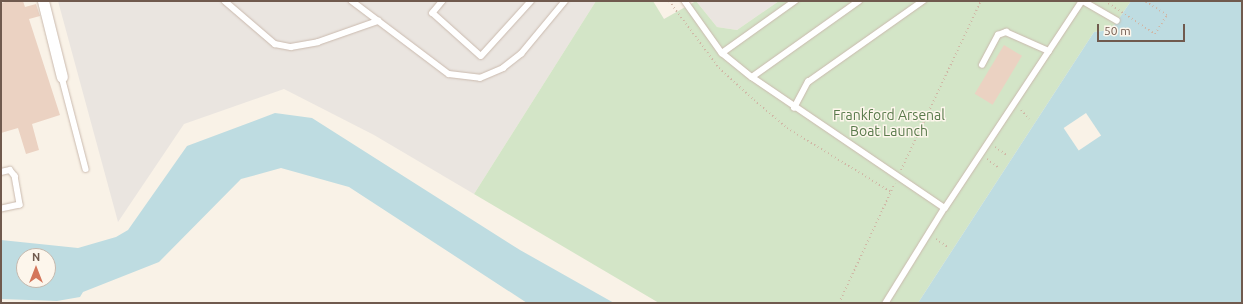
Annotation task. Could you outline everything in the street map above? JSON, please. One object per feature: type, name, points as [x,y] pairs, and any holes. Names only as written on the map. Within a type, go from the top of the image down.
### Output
[{"type":"street","points":[[43,1],[62,77]]},
{"type":"lane","points":[[225,1],[275,44],[291,47],[318,42],[378,21]]},
{"type":"lane","points":[[352,1],[449,74],[480,78],[503,68],[521,54],[566,1]]},
{"type":"lane","points":[[443,1],[433,13],[481,56],[531,1]]},
{"type":"lane","points":[[685,1],[722,53],[752,77],[794,108],[945,208]]},
{"type":"lane","points":[[722,53],[795,1]]},
{"type":"lane","points":[[752,77],[859,1]]},
{"type":"lane","points":[[794,108],[808,82],[923,1]]},
{"type":"lane","points":[[886,303],[945,208],[1083,1],[1117,21]]},
{"type":"lane","points":[[982,65],[998,34],[1006,32],[1049,52]]},
{"type":"lane","points":[[62,77],[86,169]]},
{"type":"lane","points":[[1,172],[10,170],[15,176],[20,205],[1,210]]},
{"type":"path","points":[[669,1],[719,68],[754,100],[787,128],[891,192]]},
{"type":"path","points":[[902,169],[981,1]]},
{"type":"path","points":[[1105,1],[1156,34],[1167,15],[1145,1]]},
{"type":"path","points":[[1015,103],[1029,119]]},
{"type":"path","points":[[988,143],[1007,155]]},
{"type":"path","points":[[980,155],[999,168]]},
{"type":"path","points":[[839,303],[894,183]]},
{"type":"path","points":[[929,235],[948,247]]},
{"type":"shaded area","points":[[58,1],[596,1],[474,194],[374,135],[284,89],[184,124],[118,222]]},
{"type":"shaded area","points":[[696,1],[779,1],[737,30],[717,27]]},
{"type":"green space","name":"Frankford Arsenal Boat Launch","points":[[596,1],[653,1],[664,19],[696,1],[717,27],[737,30],[779,1],[1131,1],[1111,30],[1094,32],[918,303],[659,303],[474,194]]},
{"type":"water","points":[[1131,1],[1242,1],[1242,303],[918,303],[1094,32],[1111,30]]},
{"type":"water","points":[[275,113],[312,118],[520,250],[614,303],[527,303],[349,187],[281,168],[241,179],[159,262],[83,292],[80,297],[57,301],[1,299],[1,240],[78,248],[116,237],[128,230],[187,146]]},
{"type":"pier","points":[[1086,113],[1101,135],[1079,150],[1064,128]]},
{"type":"building","points":[[9,1],[23,1],[25,7],[36,4],[40,16],[29,19],[60,115],[32,124],[39,150],[26,154],[18,128],[1,133],[1,3]]},
{"type":"building","points":[[1004,45],[1022,56],[993,105],[975,94]]}]
